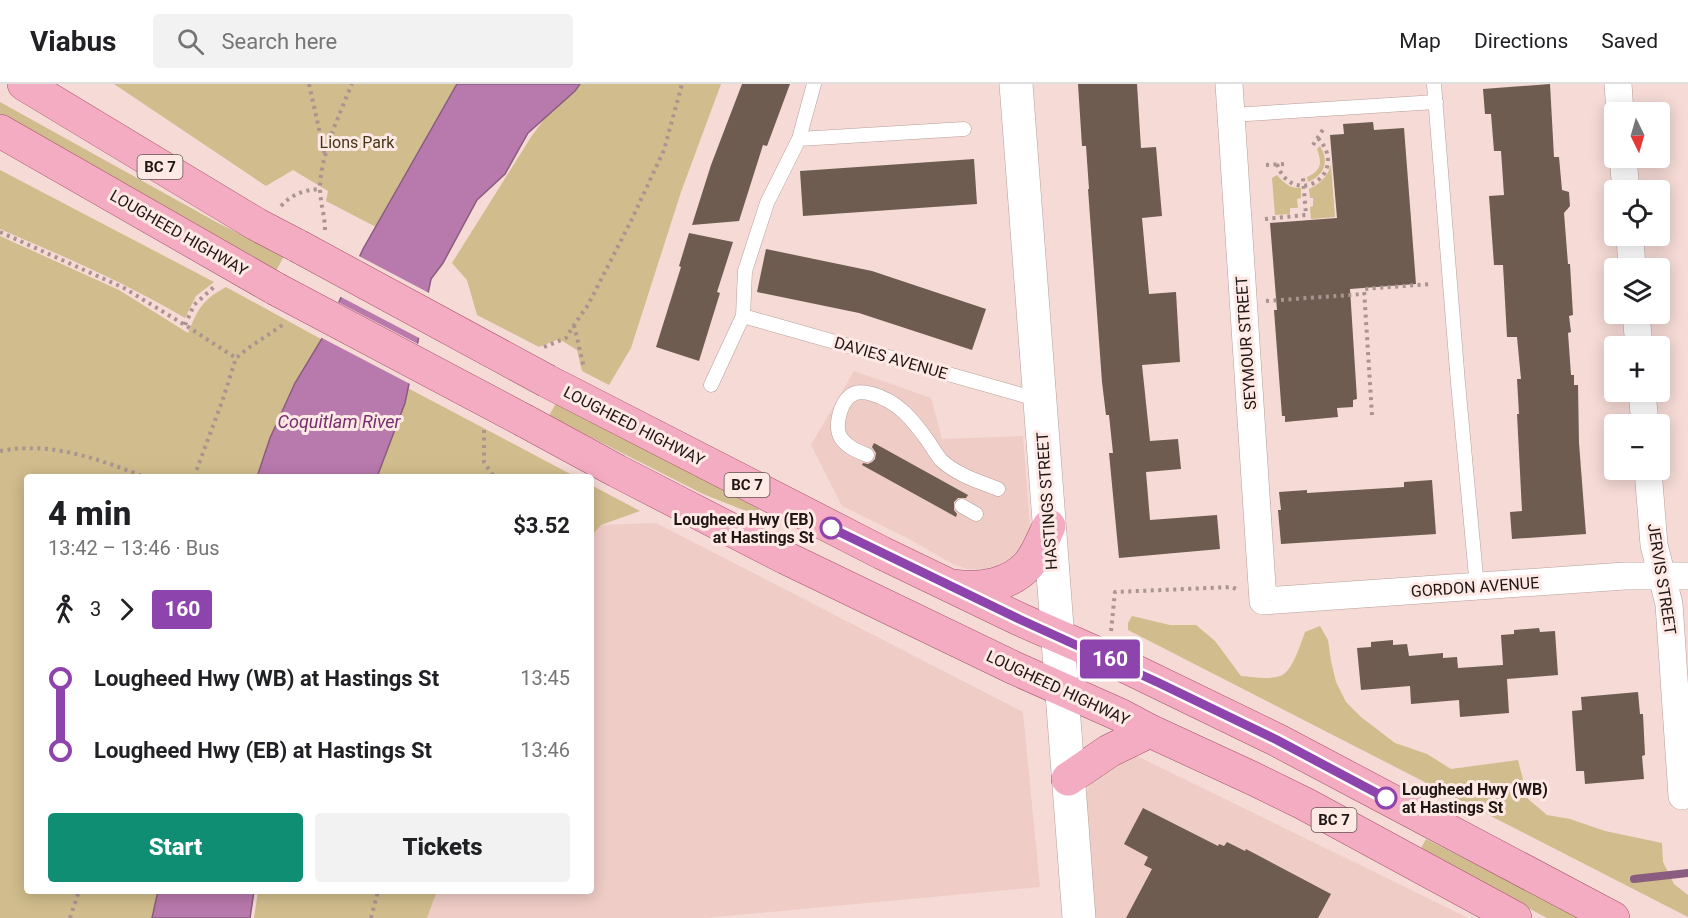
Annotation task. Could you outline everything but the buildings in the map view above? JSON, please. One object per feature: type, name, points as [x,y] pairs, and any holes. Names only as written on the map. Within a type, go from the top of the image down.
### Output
[{"type":"main road","name":"LOUGHEED HIGHWAY","points":[[24,84],[256,224],[547,381],[831,528],[1277,740],[1613,918]]},
{"type":"main road","name":"LOUGHEED HIGHWAY","points":[[0,131],[276,289],[617,471],[786,558],[1305,804],[1515,918]]},
{"type":"main road","points":[[948,585],[976,588],[993,585],[1013,576],[1024,569],[1034,557],[1049,526]]},
{"type":"main road","points":[[1068,779],[1118,745],[1150,731]]},
{"type":"street","name":"HASTINGS STREET","points":[[1016,84],[1079,918]]},
{"type":"street","name":"SEYMOUR STREET","points":[[1229,84],[1263,601]]},
{"type":"street","points":[[1618,84],[1619,102]]},
{"type":"street","name":"JERVIS STREET","points":[[1649,480],[1654,545],[1675,576],[1669,604],[1682,796]]},
{"type":"street","name":"GORDON AVENUE","points":[[1263,601],[1625,576],[1675,576]]},
{"type":"lane","points":[[711,385],[743,316],[745,271],[767,203],[798,139],[814,84]]},
{"type":"lane","points":[[1434,84],[1477,587]]},
{"type":"lane","points":[[1231,115],[1436,102]]},
{"type":"lane","points":[[798,139],[964,129]]},
{"type":"lane","name":"DAVIES AVENUE","points":[[743,316],[1040,400]]},
{"type":"lane","points":[[867,455],[850,447],[842,440],[838,433],[837,423],[844,403],[850,395],[861,392],[871,393],[885,399],[903,410],[940,459],[961,474],[998,489]]},
{"type":"lane","points":[[962,506],[976,514]]},
{"type":"path","points":[[309,84],[325,156]]},
{"type":"path","points":[[538,350],[566,338],[588,305],[664,150],[682,84]]},
{"type":"path","points":[[1313,145],[1329,121]]},
{"type":"path","points":[[1277,164],[1288,181],[1296,185],[1304,186],[1318,181],[1328,164],[1327,152],[1318,138]]},
{"type":"path","points":[[1266,165],[1285,164]]},
{"type":"path","points":[[1265,219],[1306,215],[1303,178]]},
{"type":"path","points":[[277,212],[296,194],[320,189]]},
{"type":"path","points":[[0,232],[124,288],[185,324],[236,358]]},
{"type":"path","points":[[185,324],[194,305],[220,281]]},
{"type":"path","points":[[1372,415],[1364,289],[1450,283]]},
{"type":"path","points":[[1264,301],[1364,294]]},
{"type":"path","points":[[574,325],[586,376]]},
{"type":"path","points":[[488,420],[484,430],[484,462],[492,474]]},
{"type":"path","points":[[0,451],[37,448],[66,451],[137,474]]},
{"type":"path","points":[[1111,632],[1115,592],[1232,587],[1263,601]]},
{"type":"path","points":[[69,918],[78,894]]},
{"type":"path","points":[[371,918],[377,894]]},
{"type":"shaded area","points":[[854,371],[931,398],[942,439],[1023,436],[1029,537],[1011,562],[987,570],[966,569],[842,506],[811,445]]},
{"type":"shaded area","points":[[656,523],[1023,712],[1040,887],[705,918],[427,918],[436,894],[594,894],[594,534],[601,525]]},
{"type":"shaded area","points":[[1135,755],[1468,918],[1094,918],[1084,797],[1098,770]]},
{"type":"green space","name":"Lions Park","points":[[114,84],[475,84],[401,240],[326,201],[328,191],[293,170],[266,186]]},
{"type":"green space","points":[[570,84],[721,84],[681,192],[631,348],[609,385],[582,371],[577,350],[559,339],[539,347],[477,315],[467,280],[452,263],[531,137]]},
{"type":"green space","points":[[0,102],[218,223],[284,256],[276,271],[0,116]]},
{"type":"green space","points":[[1320,146],[1325,157],[1324,167],[1318,176],[1308,182],[1307,177],[1316,172],[1320,166],[1317,149]]},
{"type":"green space","points":[[1331,165],[1335,217],[1311,219],[1310,207],[1313,206],[1313,198],[1310,198],[1309,189],[1323,179]]},
{"type":"green space","points":[[0,170],[214,282],[196,296],[185,318],[117,282],[0,229]]},
{"type":"green space","points":[[1277,175],[1290,186],[1301,188],[1301,198],[1297,199],[1298,208],[1290,208],[1290,214],[1275,215],[1272,178]]},
{"type":"green space","points":[[0,236],[119,290],[188,333],[202,306],[211,296],[226,287],[330,344],[274,474],[24,474],[24,894],[168,894],[163,918],[0,918]]},
{"type":"green space","points":[[402,385],[570,474],[373,474]]},
{"type":"green space","points":[[557,401],[759,509],[756,515],[703,494],[549,416]]},
{"type":"green space","points":[[594,487],[640,511],[601,525],[594,533]]},
{"type":"green space","points":[[1132,616],[1170,625],[1196,625],[1215,641],[1241,676],[1260,678],[1284,674],[1296,657],[1305,632],[1320,626],[1328,640],[1336,682],[1346,702],[1361,717],[1395,743],[1427,754],[1451,769],[1518,760],[1528,799],[1547,815],[1570,819],[1605,831],[1662,843],[1663,862],[1674,884],[1688,895],[1688,917],[1128,630],[1128,623]]},
{"type":"green space","points":[[1426,839],[1580,918],[1547,918],[1420,850]]},
{"type":"green space","points":[[258,894],[436,894],[427,918],[254,918]]},
{"type":"water","name":"Coquitlam River","points":[[457,84],[580,84],[528,133],[505,174],[477,200],[443,263],[431,279],[405,403],[378,474],[258,474],[270,438],[295,383],[323,337],[363,249]]},
{"type":"water","points":[[157,894],[254,894],[250,918],[152,918]]},
{"type":"pier","points":[[357,255],[431,294],[421,339],[339,296]]},
{"type":"pier","points":[[336,301],[420,345],[412,385],[320,337]]},
{"type":"waterway","points":[[1634,879],[1688,873]]},
{"type":"bus line","name":"160","points":[[831,528],[1277,740],[1386,798]]},
{"type":"place","name":"Lougheed Hwy (EB) at Hastings St","points":[[831,528]]},
{"type":"place","name":"Lougheed Hwy (WB) at Hastings St","points":[[1386,798]]}]
